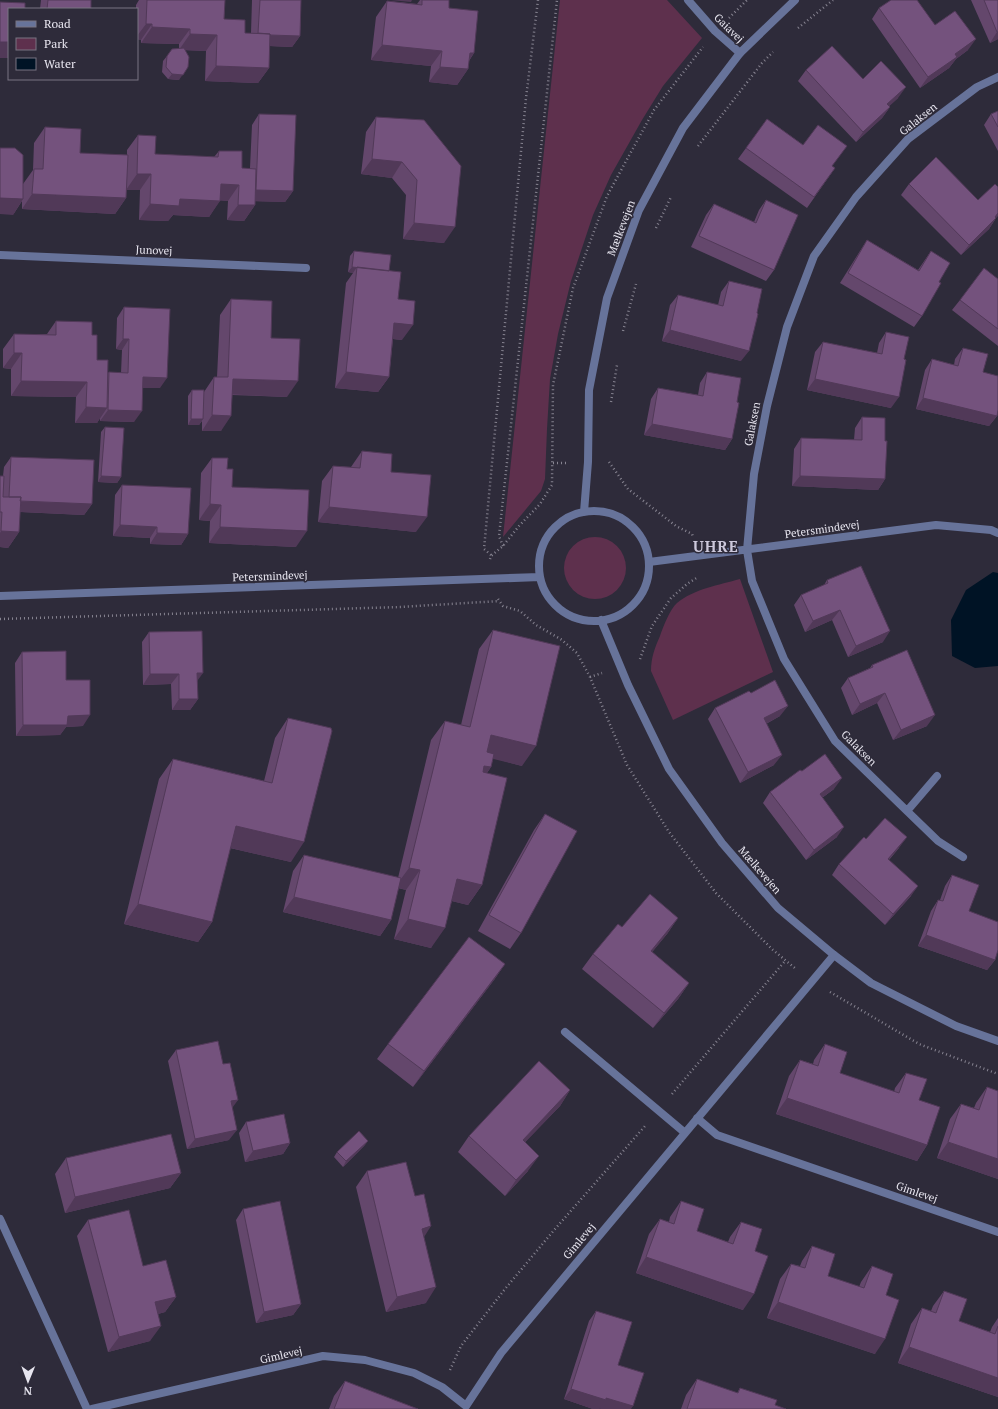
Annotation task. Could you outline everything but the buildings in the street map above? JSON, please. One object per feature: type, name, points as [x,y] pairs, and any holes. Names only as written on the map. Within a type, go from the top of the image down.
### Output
[{"type":"street","name":"Gaiavej","points":[[688,0],[715,32],[740,53]]},
{"type":"street","name":"Mælkevejen","points":[[584,512],[588,462],[589,390],[607,298],[639,210],[683,128],[740,53],[795,0]]},
{"type":"street","name":"Galaksen","points":[[963,857],[938,841],[835,741],[784,659],[752,581],[747,550],[754,474],[767,406],[787,327],[814,256],[856,197],[908,138],[977,87],[998,77]]},
{"type":"street","name":"Junovej","points":[[0,255],[306,268]]},
{"type":"street","points":[[597,511],[610,513],[633,526],[647,549],[649,562],[648,576],[644,589],[636,601],[626,611],[614,617],[601,620],[587,620],[574,617],[562,610],[552,601],[545,590],[540,577],[539,565],[541,552],[545,541],[552,530],[572,515],[597,511]]},
{"type":"street","name":"Petersmindevej","points":[[649,562],[936,525],[991,530],[998,533]]},
{"type":"street","name":"Petersmindevej","points":[[0,596],[540,577]]},
{"type":"street","name":"Mælkevejen","points":[[601,620],[628,685],[669,769],[722,842],[778,908],[834,955],[871,982],[956,1026],[998,1041]]},
{"type":"street","points":[[907,810],[937,776]]},
{"type":"street","name":"Gimlevej","points":[[92,1409],[323,1356],[365,1360],[414,1373],[442,1387],[468,1408],[501,1353],[684,1132],[834,955]]},
{"type":"street","points":[[565,1032],[684,1132]]},
{"type":"street","name":"Gimlevej","points":[[696,1118],[717,1135],[998,1232]]},
{"type":"street","points":[[0,1219],[87,1409]]},
{"type":"path","points":[[491,556],[484,549],[526,98],[538,0]]},
{"type":"path","points":[[503,546],[499,536],[556,0]]},
{"type":"path","points":[[748,0],[715,32],[654,110],[607,196],[573,288],[553,385],[552,485],[540,504],[519,526],[503,546],[491,556],[484,578],[503,606],[520,611],[536,625],[562,640],[577,653],[590,677],[627,765],[669,832],[716,893],[773,950],[811,982],[919,1044],[998,1074]]},
{"type":"path","points":[[792,32],[832,0]]},
{"type":"path","points":[[695,151],[762,64],[777,48]]},
{"type":"path","points":[[656,229],[671,197]]},
{"type":"path","points":[[622,335],[636,284]]},
{"type":"path","points":[[610,404],[618,358]]},
{"type":"path","points":[[609,462],[610,455]]},
{"type":"path","points":[[0,619],[393,607],[499,601]]},
{"type":"path","points":[[442,1387],[461,1346],[501,1295],[555,1229],[785,961]]},
{"type":"green space","points":[[560,0],[667,0],[702,38],[663,86],[642,120],[611,175],[593,215],[571,281],[558,334],[550,379],[545,479],[541,491],[503,537]]},
{"type":"green space","points":[[595,537],[612,542],[617,546],[621,551],[626,568],[621,585],[617,590],[612,594],[595,599],[578,594],[573,590],[569,585],[564,568],[569,551],[573,546],[578,542]]},
{"type":"green space","points":[[740,579],[773,672],[673,720],[651,671],[656,644],[667,618],[677,603],[691,594]]},
{"type":"water","points":[[993,572],[998,573],[998,666],[975,668],[952,656],[951,620],[966,590]]},
{"type":"district","name":"UHRE","points":[[716,546]]}]
